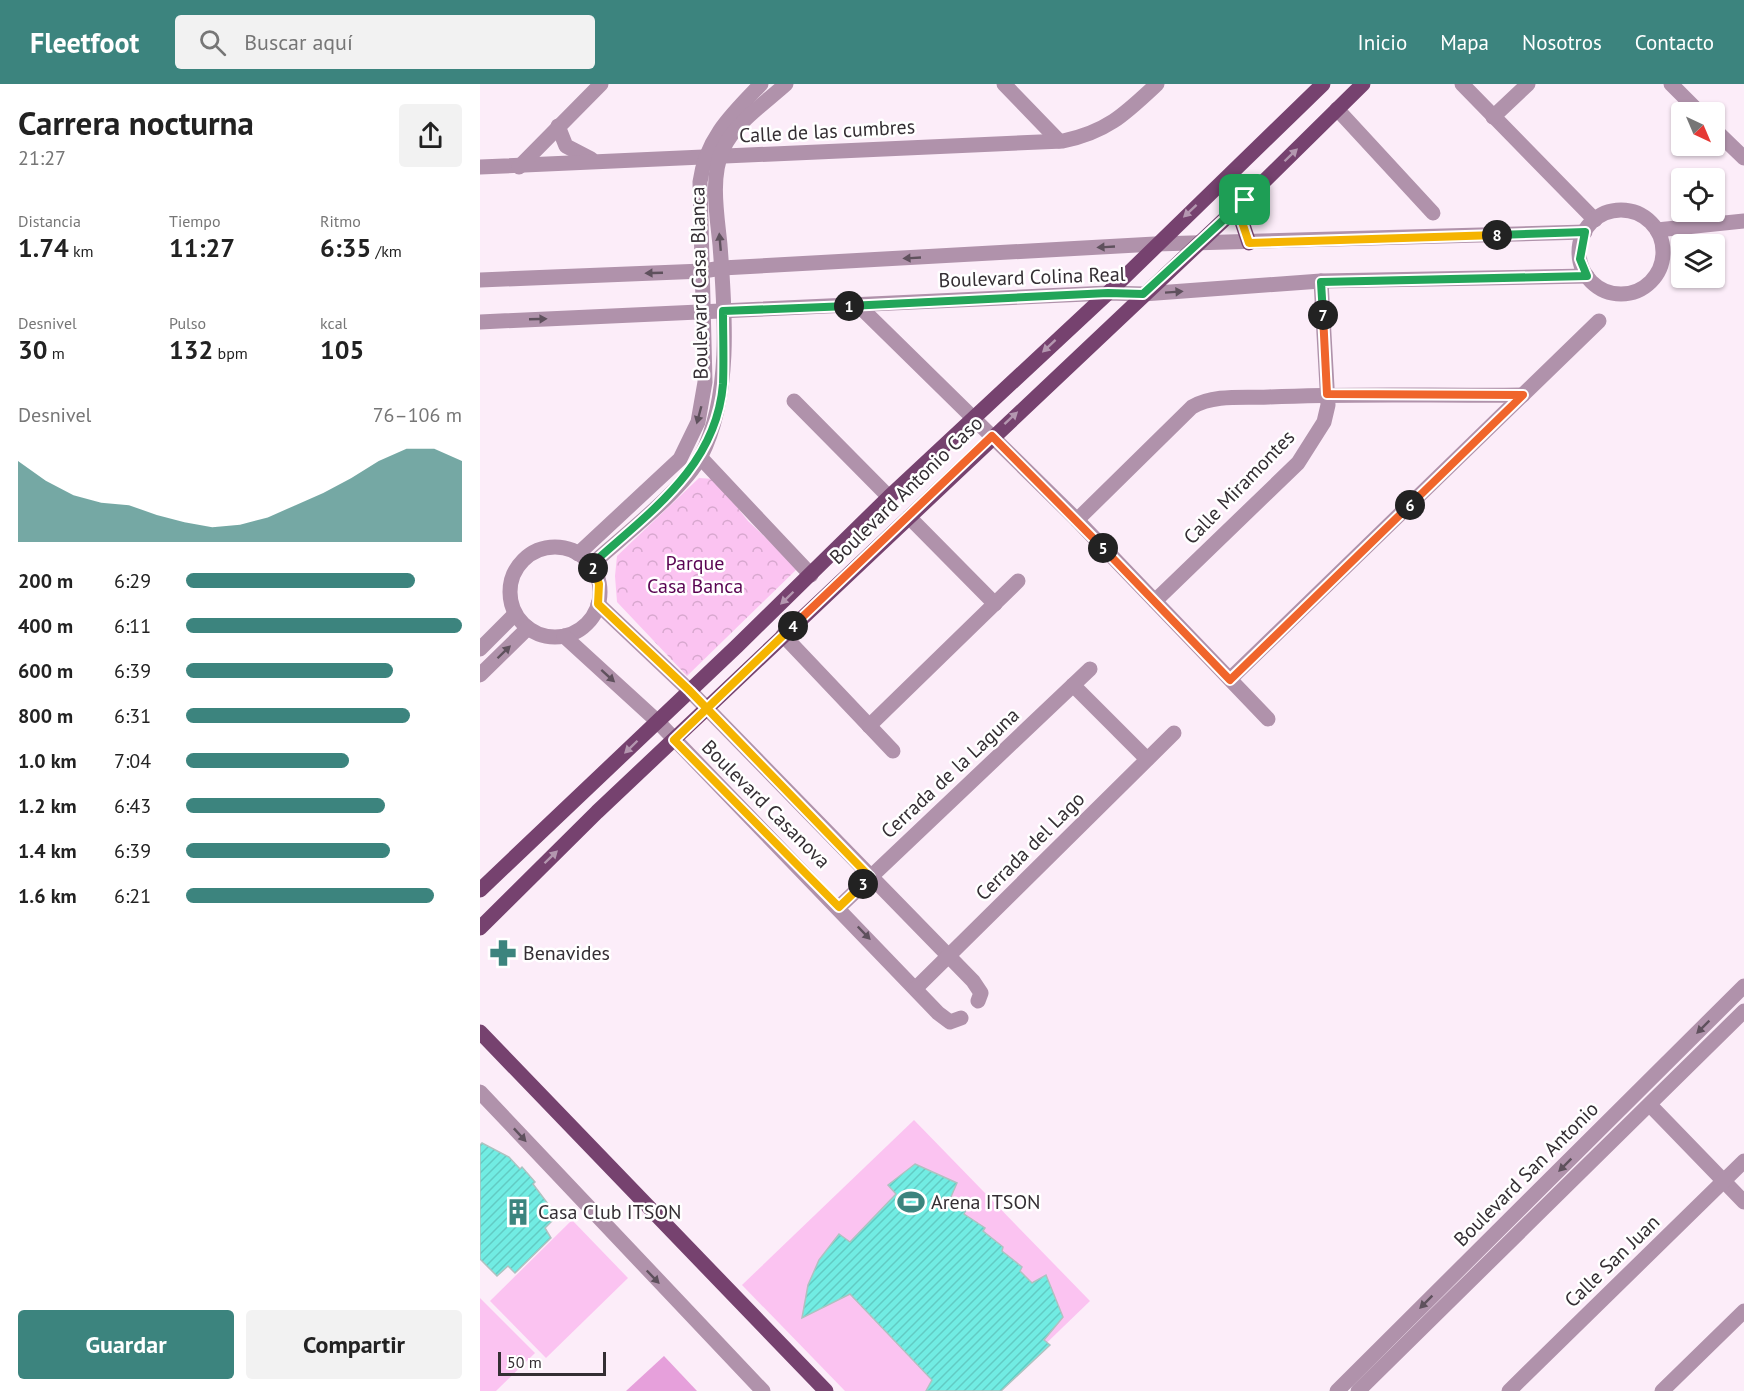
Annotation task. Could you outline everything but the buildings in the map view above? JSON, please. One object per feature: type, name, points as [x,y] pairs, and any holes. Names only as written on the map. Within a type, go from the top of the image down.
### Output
[{"type":"main road","name":"Boulevard Antonio Caso","points":[[480,890],[811,575],[889,497],[1108,293],[1155,244],[1323,84]]},
{"type":"main road","name":"Boulevard Antonio Caso","points":[[480,928],[597,812],[992,436],[1245,200],[1363,84]]},
{"type":"main road","points":[[1245,200],[1241,219],[1249,243]]},
{"type":"main road","points":[[579,795],[597,812]]},
{"type":"main road","points":[[505,867],[522,884]]},
{"type":"main road","points":[[480,1032],[826,1391]]},
{"type":"street","points":[[519,167],[601,84]]},
{"type":"street","name":"Boulevard Casa Blanca","points":[[578,554],[669,472],[684,454],[698,422],[704,395],[700,182],[712,156],[722,124],[761,84]]},
{"type":"street","name":"Boulevard Casa Blanca","points":[[712,156],[786,84]]},
{"type":"street","points":[[1004,84],[1059,141]]},
{"type":"street","name":"Calle de las cumbres","points":[[480,167],[519,167],[595,160],[1059,141],[1085,137],[1106,128],[1122,117],[1157,84]]},
{"type":"street","points":[[1462,84],[1590,226]]},
{"type":"street","points":[[1493,117],[1528,84]]},
{"type":"street","points":[[1671,84],[1689,102]]},
{"type":"street","points":[[1337,109],[1433,213]]},
{"type":"street","points":[[558,126],[566,146],[582,156],[595,160]]},
{"type":"street","points":[[1725,140],[1744,158]]},
{"type":"street","name":"Boulevard Casa Blanca","points":[[591,565],[686,477],[700,457],[719,406],[723,384],[722,268],[712,156]]},
{"type":"street","points":[[1628,211],[1644,217],[1657,230],[1664,250],[1663,261],[1656,276],[1644,288],[1624,294],[1613,294],[1603,290],[1587,276],[1580,259],[1590,226],[1610,212],[1628,211]]},
{"type":"street","points":[[1657,230],[1744,221]]},
{"type":"street","name":"Boulevard Colina Real","points":[[480,280],[703,271],[722,268],[1155,244],[1249,243],[1590,226]]},
{"type":"street","name":"Boulevard Colina Real","points":[[480,322],[1108,293],[1143,294],[1321,282],[1587,276]]},
{"type":"street","name":"Calle Miramontes","points":[[1155,601],[1298,463],[1324,422],[1327,394],[1321,282]]},
{"type":"street","points":[[859,306],[1077,520],[1268,719]]},
{"type":"street","points":[[1230,680],[1599,321]]},
{"type":"street","points":[[1077,520],[1192,407],[1200,402],[1327,394],[1523,395]]},
{"type":"street","points":[[794,401],[889,497]]},
{"type":"street","points":[[700,457],[811,575]]},
{"type":"street","points":[[909,517],[995,603]]},
{"type":"street","points":[[546,548],[563,548],[578,554],[591,565],[599,584],[598,604],[586,625],[564,636],[539,634],[528,628],[515,614],[510,598],[511,581],[518,566],[530,554],[546,548]]},
{"type":"street","points":[[869,726],[1018,581]]},
{"type":"street","name":"Boulevard Casanova","points":[[598,604],[690,691],[948,956],[979,989],[981,994],[978,1001]]},
{"type":"street","points":[[480,650],[515,614]]},
{"type":"street","points":[[480,675],[528,628]]},
{"type":"street","points":[[783,635],[892,751]]},
{"type":"street","name":"Boulevard Casanova","points":[[564,636],[657,721],[947,1021],[954,1022],[961,1018]]},
{"type":"street","name":"Cerrada de la Laguna","points":[[839,907],[1090,669]]},
{"type":"street","points":[[1073,685],[1147,759]]},
{"type":"street","name":"Cerrada del Lago","points":[[916,988],[1174,733]]},
{"type":"street","name":"Boulevard San Antonio","points":[[1358,1388],[1744,986]]},
{"type":"street","name":"Boulevard San Antonio","points":[[1337,1391],[1358,1388],[1744,1011]]},
{"type":"street","points":[[480,1092],[763,1391]]},
{"type":"street","points":[[1650,1105],[1744,1202]]},
{"type":"street","name":"Calle San Juan","points":[[1509,1391],[1744,1161]]},
{"type":"street","points":[[1662,1391],[1744,1311]]},
{"type":"green space","name":"Parque Casa Banca","points":[[699,478],[715,479],[748,521],[798,568],[687,676],[617,602],[615,576],[617,556]]},
{"type":"green space","name":"Arena ITSON","points":[[914,1120],[1090,1301],[997,1391],[845,1391],[742,1285]]},
{"type":"green space","points":[[572,1220],[628,1278],[546,1358],[490,1301]]},
{"type":"green space","points":[[480,1298],[535,1353],[496,1391],[480,1391]]},
{"type":"shaded area","points":[[664,1356],[697,1391],[626,1391]]},
{"type":"place","name":"Benavides","points":[[503,953]]},
{"type":"place","name":"Arena ITSON","points":[[911,1202]]},
{"type":"place","name":"Casa Club ITSON","points":[[518,1212]]},
{"type":"route","points":[[1245,200],[1143,294],[1108,293],[723,311],[723,384],[715,421],[708,440],[700,457],[686,477],[591,565],[599,584],[598,604],[690,691],[706,710],[870,877],[839,907],[674,740],[706,710],[783,635],[909,517],[992,436],[1077,520],[1230,680],[1523,395],[1327,394],[1321,282],[1587,276],[1580,259],[1581,240],[1585,232],[1249,243],[1241,219],[1245,200]]}]
